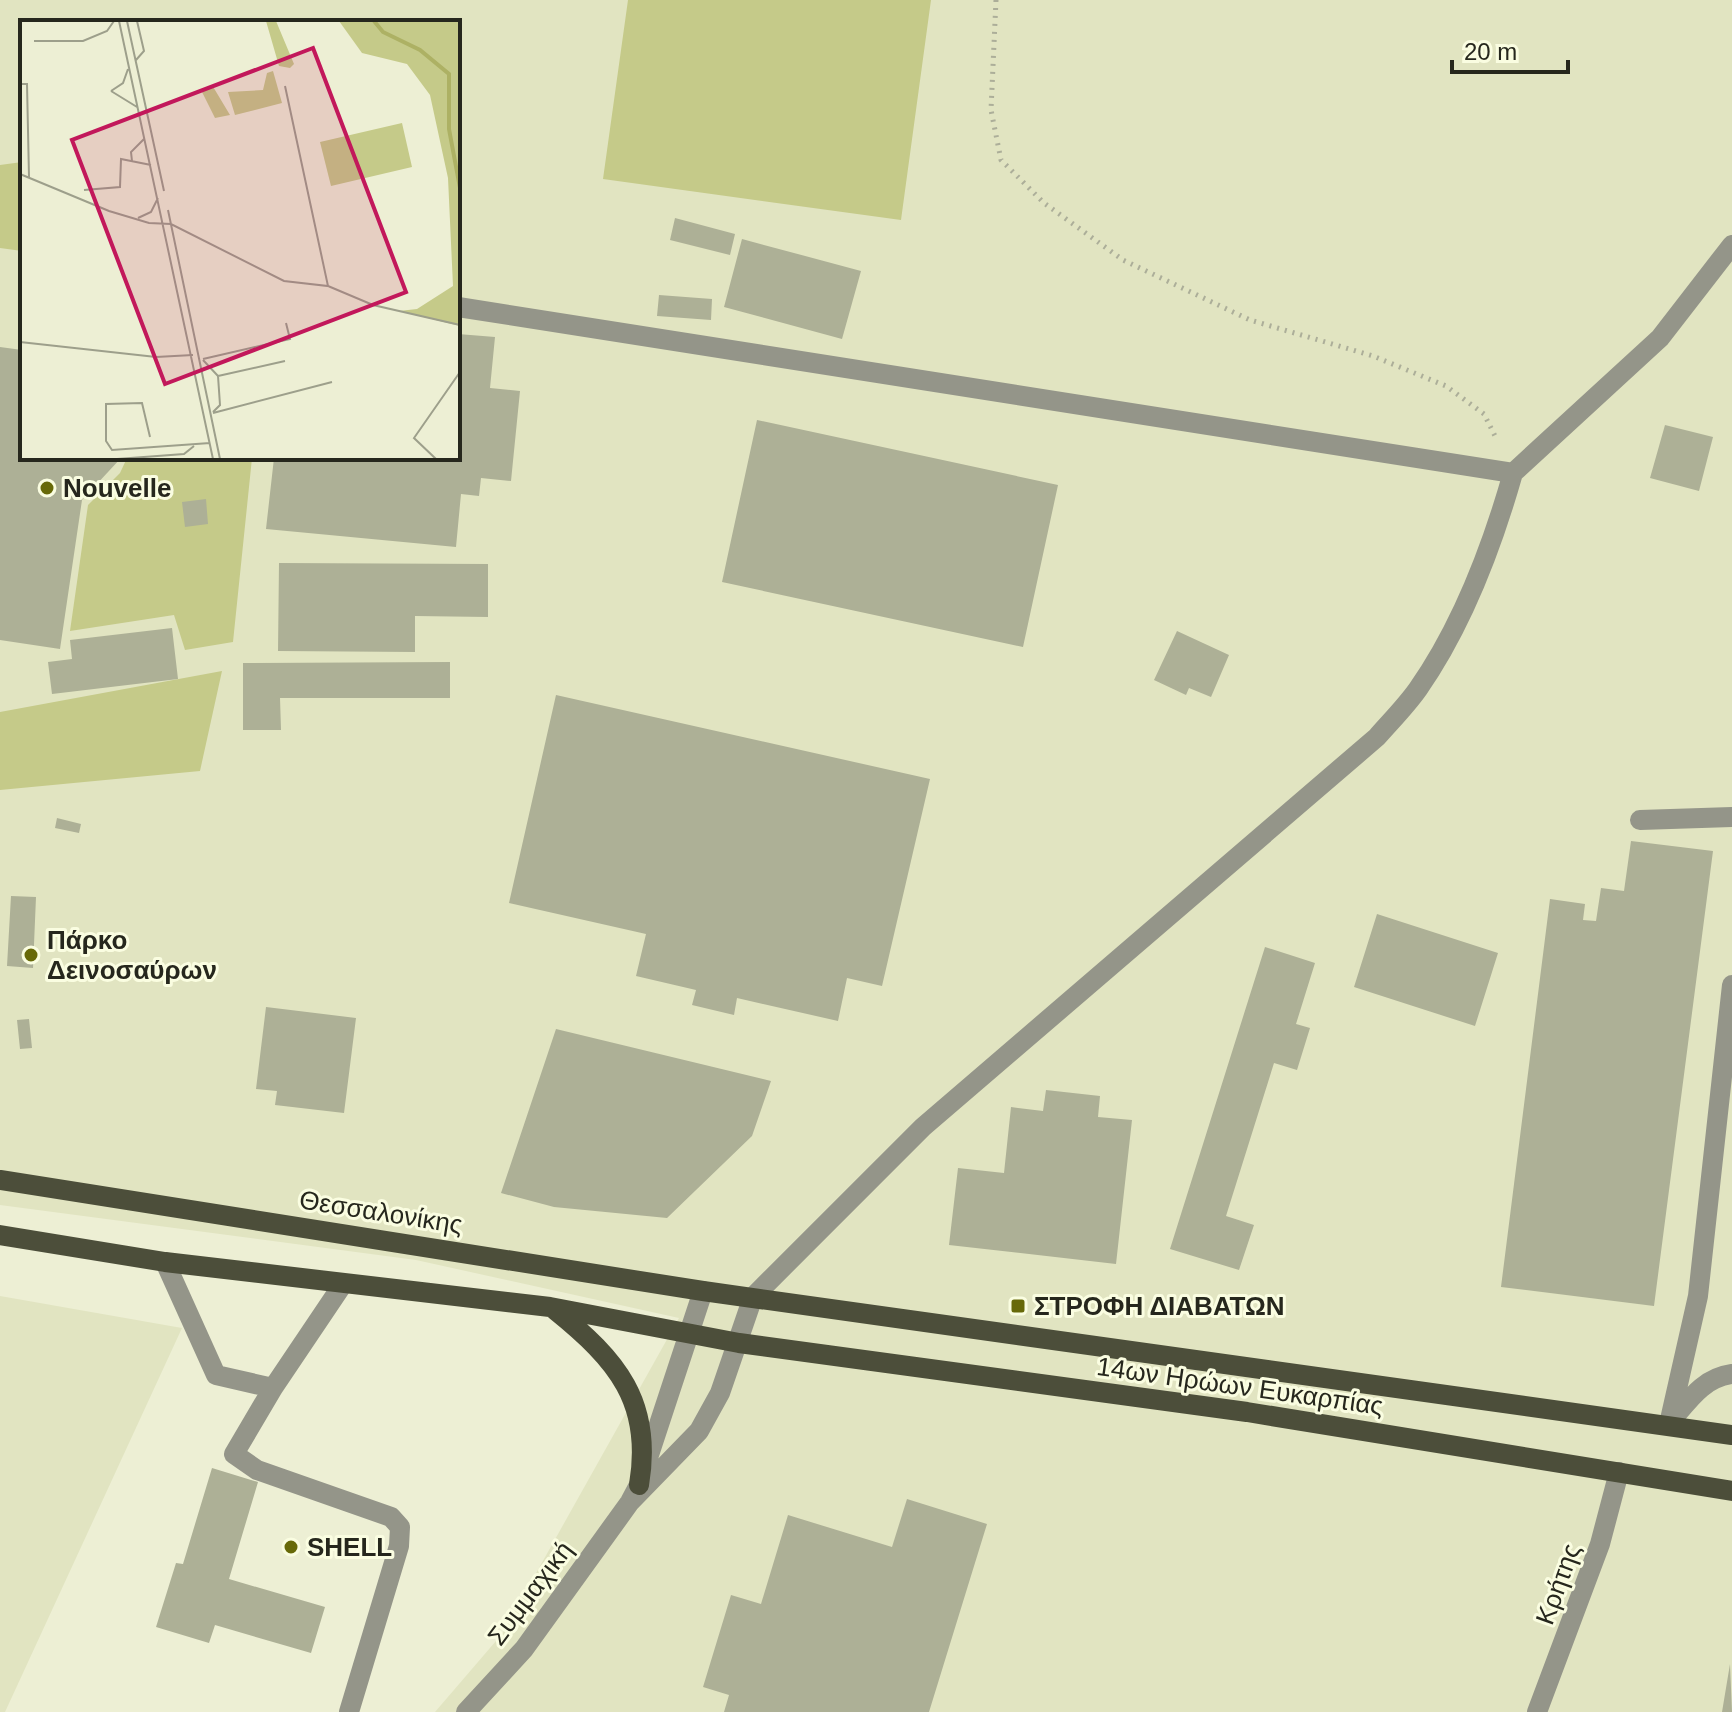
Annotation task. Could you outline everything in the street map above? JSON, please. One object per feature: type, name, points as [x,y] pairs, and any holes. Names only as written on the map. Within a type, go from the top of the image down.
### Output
[{"type":"main road","name":"Θεσσαλονίκης","points":[[0,1180],[753,1297]]},
{"type":"main road","points":[[0,1235],[165,1262],[550,1307],[739,1343]]},
{"type":"main road","name":"14ων Ηρώων Ευκαρπίας","points":[[753,1297],[1732,1435]]},
{"type":"main road","points":[[550,1307],[607,1356],[631,1392],[645,1451],[634,1494]]},
{"type":"main road","name":"14ων Ηρώων Ευκαρπίας","points":[[739,1343],[1247,1412],[1732,1491]]},
{"type":"street","points":[[753,1297],[923,1127],[1377,737],[1418,689],[1454,627],[1500,519],[1513,473],[1660,338],[1732,245]]},
{"type":"street","points":[[460,307],[1513,473]]},
{"type":"street","points":[[1640,820],[1732,817]]},
{"type":"street","points":[[1669,1424],[1698,1296],[1732,985]]},
{"type":"street","points":[[165,1262],[216,1375],[273,1388]]},
{"type":"street","points":[[343,1284],[273,1388],[234,1454],[257,1470],[391,1517],[400,1527],[399,1546],[349,1712]]},
{"type":"street","name":"Συμμαχική","points":[[634,1494],[703,1291]]},
{"type":"street","name":"Συμμαχική","points":[[466,1712],[524,1649],[634,1494],[699,1431],[720,1393],[753,1297]]},
{"type":"street","points":[[1669,1424],[1702,1386],[1718,1376],[1732,1374]]},
{"type":"street","name":"Κρήτης","points":[[1537,1712],[1600,1544],[1619,1472]]},
{"type":"path","points":[[996,0],[991,110],[1001,160],[1044,203],[1123,260],[1250,320],[1373,356],[1446,386],[1484,414],[1513,473]]},
{"type":"shaded area","points":[[0,0],[1732,0],[1732,1712],[435,1712],[502,1634],[679,1318],[416,1260],[0,1205]]},
{"type":"shaded area","points":[[0,1296],[182,1328],[5,1712],[0,1712]]},
{"type":"green space","points":[[628,0],[931,0],[901,220],[603,179]]},
{"type":"green space","points":[[20,162],[20,251],[0,248],[0,165]]},
{"type":"green space","points":[[126,460],[252,460],[233,642],[185,650],[174,615],[70,631],[88,505],[120,473]]},
{"type":"green space","points":[[222,671],[200,771],[0,790],[0,712]]},
{"type":"building","points":[[675,218],[735,234],[730,255],[670,240]]},
{"type":"building","points":[[742,239],[861,271],[842,339],[724,307]]},
{"type":"building","points":[[659,295],[712,299],[711,320],[657,316]]},
{"type":"building","points":[[460,334],[495,337],[490,388],[520,391],[511,481],[481,478],[479,496],[461,494],[456,547],[266,529],[274,460],[460,460]]},
{"type":"building","name":"Nouvelle","points":[[0,347],[20,350],[20,460],[119,460],[82,500],[60,649],[0,640]]},
{"type":"building","points":[[757,420],[1058,485],[1023,647],[722,582]]},
{"type":"building","points":[[1665,425],[1713,437],[1699,491],[1650,478]]},
{"type":"building","points":[[206,499],[208,524],[185,527],[182,502]]},
{"type":"building","points":[[279,563],[488,564],[488,617],[415,616],[415,652],[278,651]]},
{"type":"building","points":[[172,628],[178,679],[52,694],[48,662],[72,659],[70,640]]},
{"type":"building","points":[[1177,631],[1229,655],[1211,697],[1189,688],[1186,695],[1154,680]]},
{"type":"building","points":[[450,662],[450,698],[280,698],[281,730],[243,730],[243,663]]},
{"type":"building","points":[[556,695],[930,779],[882,986],[847,978],[838,1021],[737,998],[734,1015],[692,1005],[696,990],[636,976],[646,934],[509,903]]},
{"type":"building","points":[[57,818],[81,824],[79,833],[55,828]]},
{"type":"building","points":[[1631,841],[1713,851],[1654,1306],[1501,1287],[1550,899],[1585,904],[1583,920],[1596,921],[1601,888],[1624,891]]},
{"type":"building","points":[[11,896],[36,897],[33,968],[7,966]]},
{"type":"building","points":[[1377,914],[1498,953],[1475,1026],[1354,987]]},
{"type":"building","points":[[1265,947],[1315,963],[1296,1024],[1310,1028],[1297,1070],[1274,1063],[1226,1216],[1254,1225],[1239,1270],[1170,1249]]},
{"type":"building","points":[[266,1007],[356,1018],[344,1113],[275,1105],[277,1091],[256,1089]]},
{"type":"building","points":[[29,1019],[32,1048],[20,1049],[17,1020]]},
{"type":"building","points":[[556,1029],[771,1081],[752,1136],[667,1218],[554,1207],[501,1193]]},
{"type":"building","points":[[1046,1090],[1100,1096],[1098,1117],[1132,1120],[1116,1264],[949,1245],[958,1168],[1004,1173],[1011,1107],[1043,1111]]},
{"type":"building","points":[[212,1468],[258,1482],[229,1579],[325,1607],[311,1653],[215,1625],[209,1643],[156,1627],[176,1563],[183,1564]]},
{"type":"building","points":[[907,1499],[987,1524],[929,1712],[724,1712],[729,1695],[703,1687],[731,1595],[761,1604],[788,1515],[892,1547]]},
{"type":"building","points":[[1730,1664],[1732,1712],[1722,1712]]},
{"type":"place","name":"Nouvelle","points":[[47,488]]},
{"type":"place","name":"Πάρκο Δεινοσαύρων","points":[[31,955]]},
{"type":"place","name":"ΣΤΡΟΦΗ ΔΙΑΒΑΤΩΝ","points":[[1018,1306]]},
{"type":"place","name":"SHELL","points":[[291,1547]]}]
